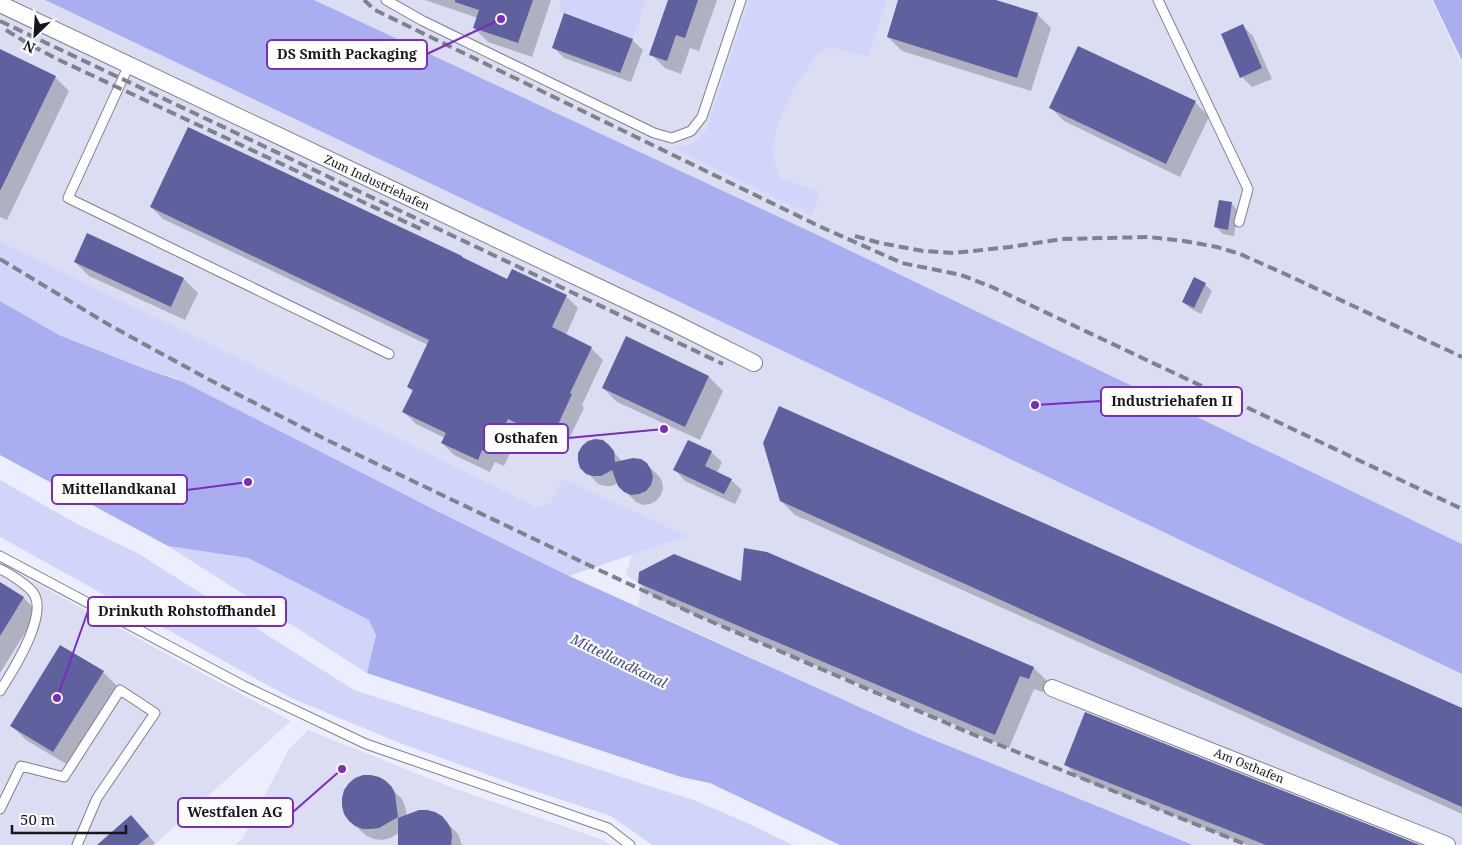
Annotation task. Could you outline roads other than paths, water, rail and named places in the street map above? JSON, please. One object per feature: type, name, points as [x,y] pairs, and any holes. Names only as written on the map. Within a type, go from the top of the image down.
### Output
[{"type":"street","name":"Zum Industriehafen","points":[[0,4],[670,321],[754,363]]},
{"type":"street","name":"Am Osthafen","points":[[1052,688],[1447,845]]},
{"type":"lane","points":[[386,0],[423,21],[540,78],[654,133],[672,138],[691,131],[702,117],[741,0]]},
{"type":"lane","points":[[1158,0],[1248,189],[1239,222]]},
{"type":"lane","points":[[129,65],[68,198],[389,354]]},
{"type":"lane","points":[[0,556],[244,686],[366,744],[608,828],[630,845]]},
{"type":"lane","points":[[0,568],[11,574],[34,594],[38,607],[22,656],[0,691]]},
{"type":"lane","points":[[0,809],[21,766],[64,778],[120,690],[155,713],[98,798],[78,845]]},
{"type":"water","points":[[45,0],[314,0],[807,230],[1462,544],[1462,674]]},
{"type":"water","points":[[1433,0],[1462,0],[1462,61]]},
{"type":"water","points":[[0,301],[59,335],[181,381],[569,576],[917,733],[1193,845],[840,845],[710,783],[681,777],[367,673],[376,635],[369,620],[248,558],[168,546],[0,455]]},
{"type":"railway","points":[[364,0],[375,10],[821,227],[902,263],[961,275],[992,287],[1462,509]]},
{"type":"railway","points":[[0,21],[723,364]]},
{"type":"railway","points":[[6,30],[57,59],[425,231]]},
{"type":"railway","points":[[855,236],[923,251],[954,253],[1062,239],[1149,237],[1217,247],[1240,254],[1283,273],[1462,357]]},
{"type":"railway","points":[[0,259],[111,326],[208,379],[327,440],[599,570],[696,615],[965,731],[1247,845]]},
{"type":"place","name":"DS Smith Packaging","points":[[501,19]]},
{"type":"place","name":"Industriehafen II","points":[[1035,405]]},
{"type":"place","name":"Osthafen","points":[[664,429]]},
{"type":"place","name":"Mittellandkanal","points":[[248,482]]},
{"type":"place","name":"Drinkuth Rohstoffhandel","points":[[57,698]]},
{"type":"place","name":"Westfalen AG","points":[[342,769]]}]
